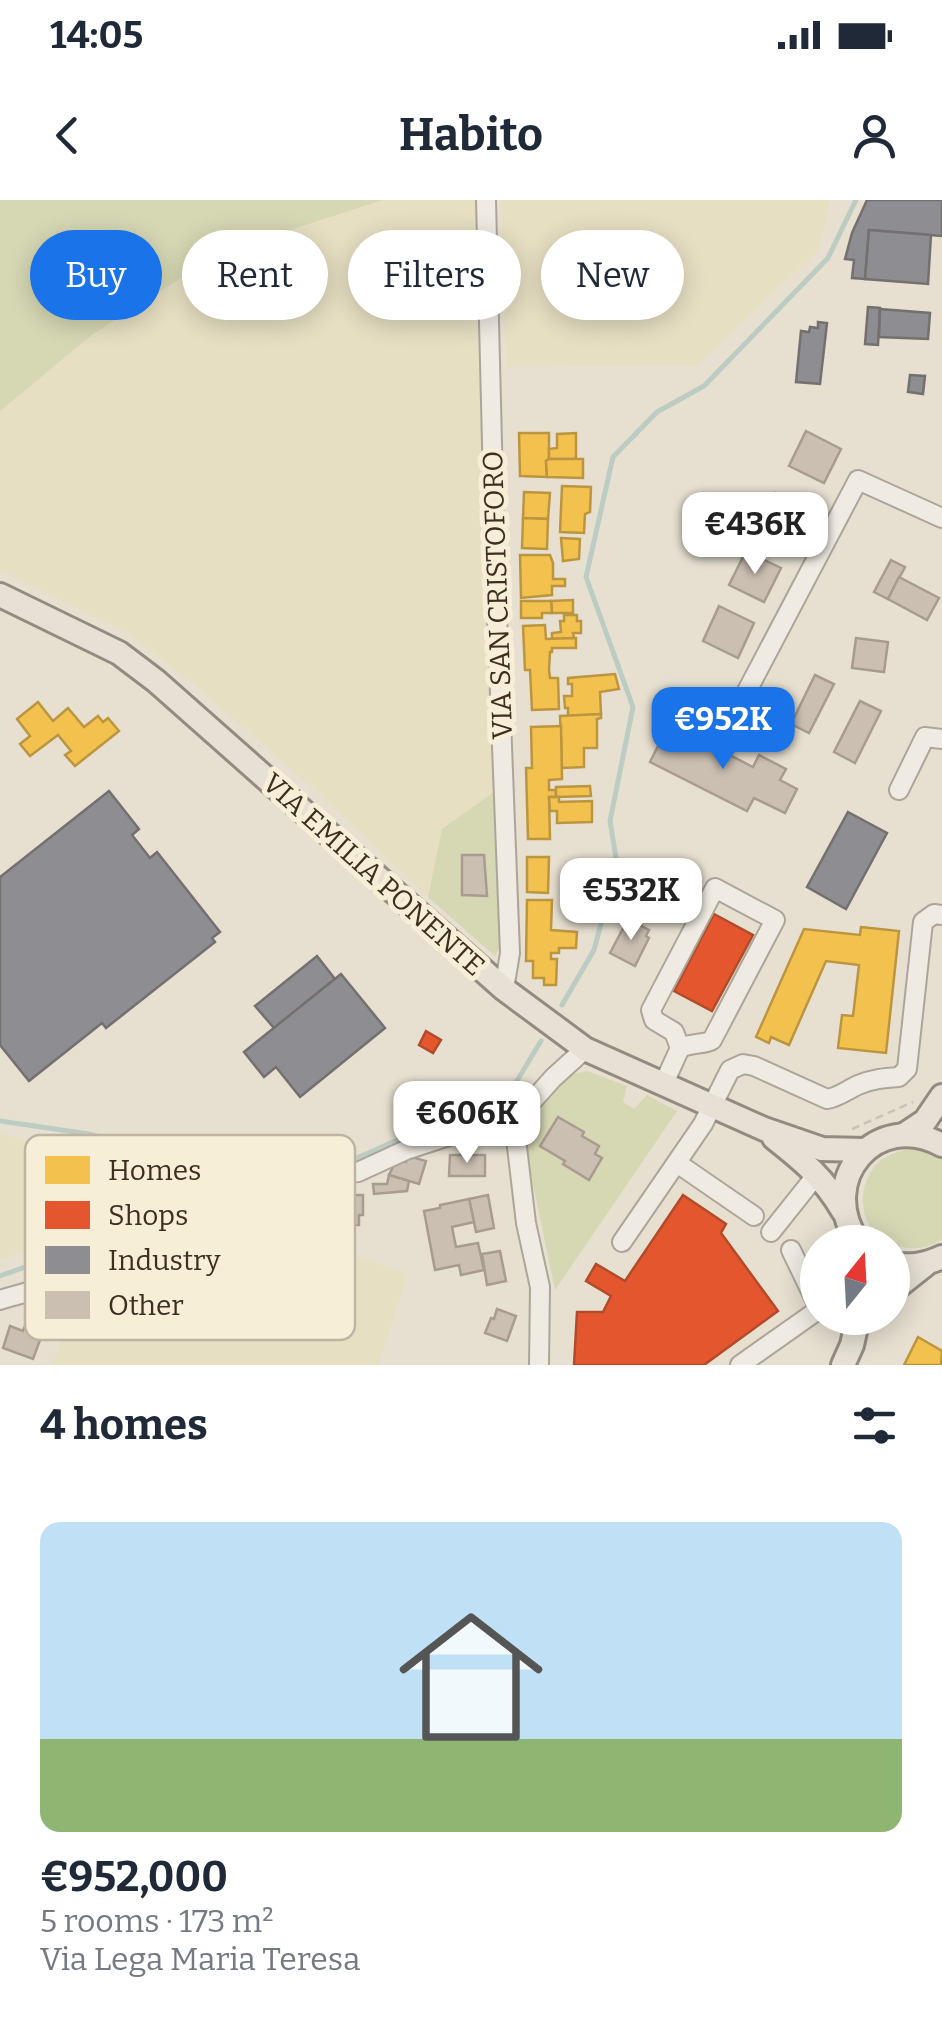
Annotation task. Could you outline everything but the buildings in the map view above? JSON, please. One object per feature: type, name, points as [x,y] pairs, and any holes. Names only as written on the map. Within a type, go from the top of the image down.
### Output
[{"type":"main road","name":"VIA EMILIA PONENTE","points":[[0,594],[119,653],[156,681],[504,989],[585,1049],[764,1129],[822,1149],[866,1150]]},
{"type":"main road","points":[[904,1135],[925,1121],[942,1096]]},
{"type":"main road","name":"VIA EMILIA PONENTE","points":[[764,1129],[830,1189],[847,1225]]},
{"type":"main road","points":[[843,1210],[846,1177],[866,1150],[904,1135],[942,1145]]},
{"type":"main road","points":[[910,1278],[934,1260]]},
{"type":"street","name":"VIA SAN CRISTOFORO","points":[[486,200],[510,952],[504,989]]},
{"type":"street","points":[[747,690],[858,480],[942,518]]},
{"type":"street","points":[[898,790],[925,736],[942,739]]},
{"type":"street","points":[[664,1084],[680,1048],[695,1042],[701,1043],[712,1040],[775,920],[715,888],[651,1010],[654,1020],[701,1043]]},
{"type":"street","points":[[622,1242],[714,1106],[730,1070],[743,1064],[754,1066],[827,1099],[876,1078],[899,1077],[907,1069],[924,922],[934,914],[942,916]]},
{"type":"street","points":[[672,1030],[680,1048]]},
{"type":"street","points":[[355,1172],[455,1134],[514,1122],[585,1049]]},
{"type":"street","points":[[514,1122],[526,1222],[540,1287],[540,1365]]},
{"type":"street","points":[[677,1163],[754,1216]]},
{"type":"street","points":[[771,1232],[814,1178]]},
{"type":"street","points":[[791,1250],[800,1269]]},
{"type":"street","points":[[0,1300],[25,1293]]},
{"type":"street","points":[[740,1365],[800,1321]]},
{"type":"path","points":[[842,1133],[916,1101]]},
{"type":"shaded area","points":[[383,200],[479,200],[480,230],[348,230],[348,320],[481,320],[487,605],[497,790],[442,830],[428,897],[311,787],[190,681],[126,632],[0,571],[0,411],[115,320],[162,320],[162,290],[182,277],[182,320],[328,320],[328,230],[290,230]]},
{"type":"shaded area","points":[[501,200],[831,200],[819,250],[696,366],[506,367],[505,320],[521,320],[521,230],[502,230]]},
{"type":"shaded area","points":[[0,1134],[25,1140],[25,1252],[0,1259]]},
{"type":"shaded area","points":[[355,1255],[408,1274],[379,1365],[52,1365],[61,1340],[355,1340]]},
{"type":"green space","points":[[0,200],[383,200],[290,230],[182,230],[182,277],[162,290],[162,230],[30,230],[30,320],[115,320],[0,411]]},
{"type":"green space","points":[[497,790],[501,945],[495,956],[428,897],[442,829]]},
{"type":"green space","points":[[587,1071],[627,1086],[623,1102],[634,1109],[647,1095],[677,1111],[555,1290],[525,1146],[529,1124],[569,1075]]},
{"type":"green space","points":[[909,1149],[926,1151],[942,1159],[942,1239],[930,1245],[910,1248],[910,1225],[870,1225],[866,1219],[866,1183],[879,1162]]},
{"type":"waterway","points":[[562,1005],[594,950],[617,864],[610,821],[633,707],[586,577],[613,457],[657,412],[704,386],[828,258],[856,200]]},
{"type":"waterway","points":[[355,1159],[512,1089],[541,1041]]},
{"type":"waterway","points":[[494,1097],[496,1109]]},
{"type":"waterway","points":[[0,1121],[92,1135]]},
{"type":"waterway","points":[[0,1276],[25,1267]]}]
